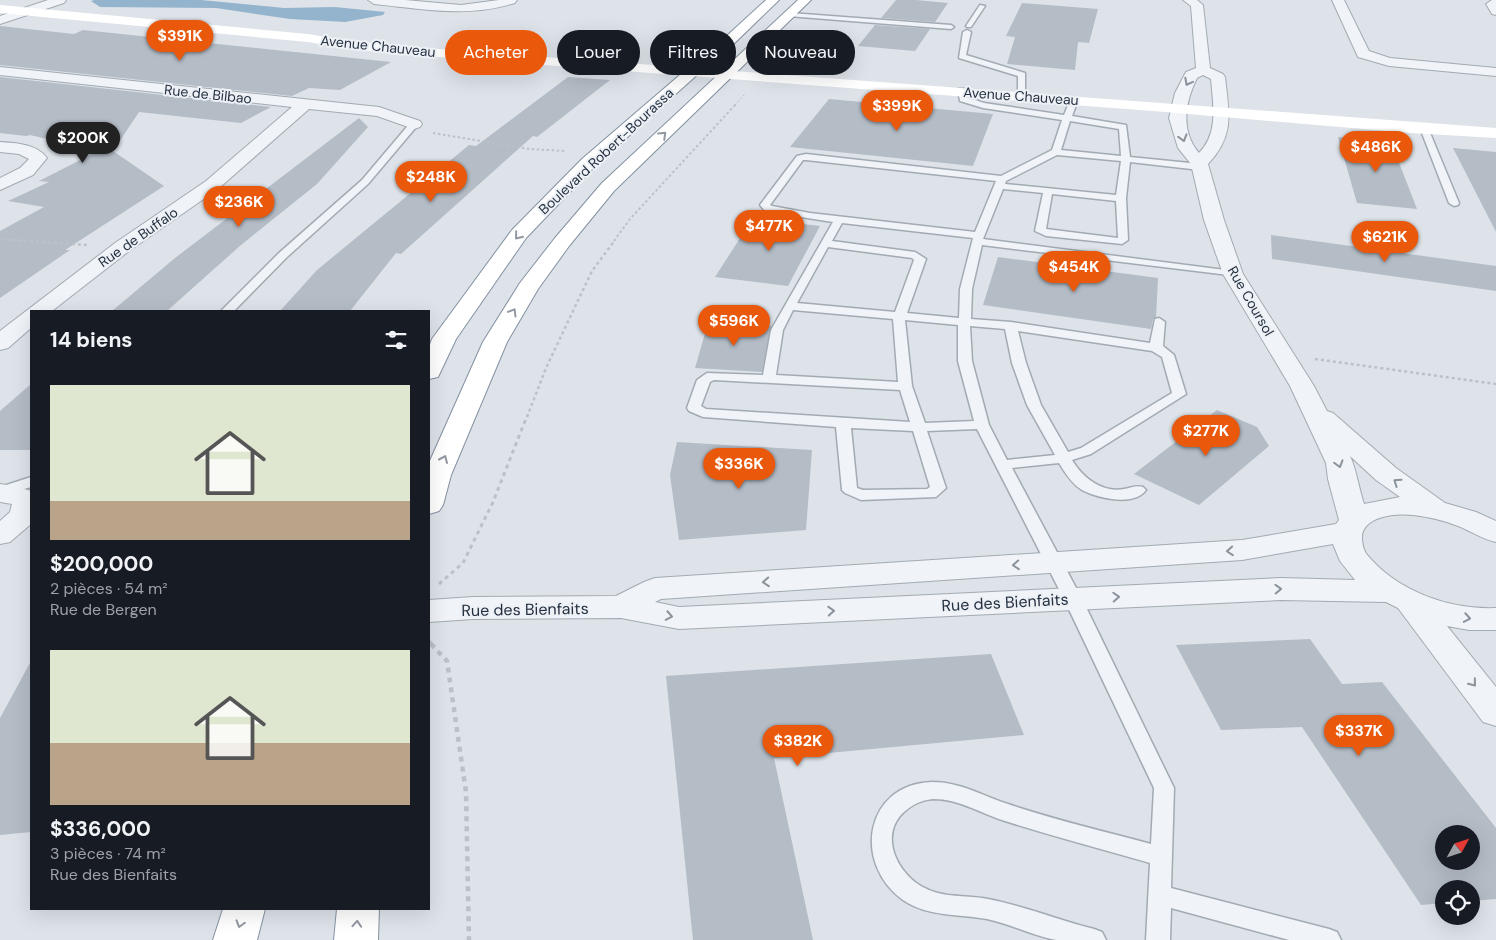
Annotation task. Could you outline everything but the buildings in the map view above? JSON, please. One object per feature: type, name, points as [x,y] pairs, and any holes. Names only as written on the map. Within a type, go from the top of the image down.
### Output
[{"type":"main road","name":"Boulevard Robert-Bourassa","points":[[736,33],[772,0]]},
{"type":"main road","name":"Boulevard Robert-Bourassa","points":[[736,67],[804,0]]},
{"type":"main road","name":"Avenue Chauveau","points":[[25,8],[412,50],[650,63]]},
{"type":"main road","name":"Avenue Chauveau","points":[[736,69],[961,91],[1023,92],[1074,100],[1222,108],[1424,128],[1496,133]]},
{"type":"main road","points":[[736,69],[1180,105]]},
{"type":"main road","name":"Boulevard Robert-Bourassa","points":[[430,370],[444,339],[518,234],[588,163],[690,75]]},
{"type":"main road","name":"Boulevard Robert-Bourassa","points":[[430,502],[438,475],[496,342],[528,288],[562,242],[608,187],[728,75]]},
{"type":"main road","points":[[1222,108],[1341,115],[1450,129]]},
{"type":"main road","points":[[235,940],[244,910]]},
{"type":"main road","points":[[356,940],[358,910]]},
{"type":"street","points":[[1,13],[60,0]]},
{"type":"street","points":[[374,0],[465,9],[484,8],[511,0]]},
{"type":"street","points":[[1189,0],[1197,5],[1204,70],[1218,77],[1223,121],[1212,152],[1200,165]]},
{"type":"street","points":[[1338,0],[1363,54],[1389,62],[1496,72]]},
{"type":"street","points":[[1496,4],[1492,4],[1496,11]]},
{"type":"street","name":"Rue de Bilbao","points":[[0,70],[379,112],[414,124]]},
{"type":"street","name":"Rue Coursol","points":[[1204,70],[1191,75],[1180,105],[1178,118],[1186,148],[1200,165],[1214,220],[1233,274],[1282,354],[1340,463],[1351,526],[1348,546],[1355,561],[1369,576],[1400,597]]},
{"type":"street","name":"Rue de Buffalo","points":[[39,310],[122,247],[212,185],[304,104]]},
{"type":"street","points":[[0,147],[24,150],[38,158],[35,164],[27,171],[0,185]]},
{"type":"street","points":[[0,343],[30,318]]},
{"type":"street","name":"Rue Coursol","points":[[1310,405],[1386,474],[1437,510]]},
{"type":"street","points":[[0,492],[22,497],[27,503],[27,510],[13,527],[0,535]]},
{"type":"street","name":"Rue des Bienfaits","points":[[621,607],[655,590],[1242,550],[1351,526],[1368,511],[1387,507],[1411,506],[1437,510]]},
{"type":"street","points":[[1437,510],[1462,517],[1496,533]]},
{"type":"street","name":"Rue des Bienfaits","points":[[432,599],[473,608],[621,607],[679,618],[1281,589],[1400,597]]},
{"type":"street","points":[[1400,597],[1445,614],[1478,620],[1496,619]]},
{"type":"street","points":[[1400,597],[1496,712]]},
{"type":"lane","points":[[982,6],[968,29],[962,56],[1022,76],[1023,92]]},
{"type":"lane","points":[[790,15],[951,27],[950,29],[954,31],[968,29]]},
{"type":"lane","points":[[961,91],[963,99],[968,102],[1123,127],[1126,159],[1121,198],[1122,240],[1118,242],[1040,231],[1048,191]]},
{"type":"lane","points":[[1056,152],[1074,100]]},
{"type":"lane","points":[[228,310],[283,255],[365,182],[414,124]]},
{"type":"lane","points":[[1424,128],[1454,203]]},
{"type":"lane","points":[[1158,940],[1164,788],[1074,599],[1052,563],[982,426],[965,362],[964,323],[966,288],[978,238],[1000,182],[1056,152],[1200,165]]},
{"type":"lane","points":[[1121,198],[1048,191],[1000,182],[806,157],[800,158],[765,205],[769,209],[839,220],[1233,274]]},
{"type":"lane","points":[[769,379],[778,330],[789,306],[839,220]]},
{"type":"lane","points":[[825,243],[915,255],[920,259],[899,318],[905,386],[938,488],[931,494],[861,495],[850,490],[843,424]]},
{"type":"lane","points":[[789,306],[899,318],[1011,326],[1156,348],[1168,355],[1179,394],[1086,451],[1063,458],[1002,465]]},
{"type":"lane","points":[[1156,348],[1159,322]]},
{"type":"lane","points":[[1011,326],[1019,363],[1034,406],[1073,474],[1087,486],[1110,495],[1127,494],[1138,490]]},
{"type":"lane","points":[[905,386],[712,376],[704,380],[694,408],[703,413],[843,424],[919,428],[982,426]]},
{"type":"lane","points":[[0,492],[30,482]]},
{"type":"lane","points":[[1094,940],[982,908],[934,903],[911,892],[894,877],[883,857],[880,838],[885,819],[897,804],[914,795],[935,790],[957,792],[1003,811],[1162,857]]},
{"type":"lane","points":[[1160,895],[1329,940]]},
{"type":"path","points":[[432,599],[463,563],[493,502],[546,368],[592,271],[630,219],[743,98],[745,93]]},
{"type":"path","points":[[414,124],[435,134],[529,149],[566,151]]},
{"type":"path","points":[[0,239],[122,247]]},
{"type":"path","points":[[1282,354],[1496,384]]},
{"type":"path","points":[[430,642],[447,661],[466,792],[469,940]]},
{"type":"water","points":[[201,0],[284,8],[335,7],[385,12],[383,15],[345,22],[290,19],[216,8],[100,7],[91,1]]}]
